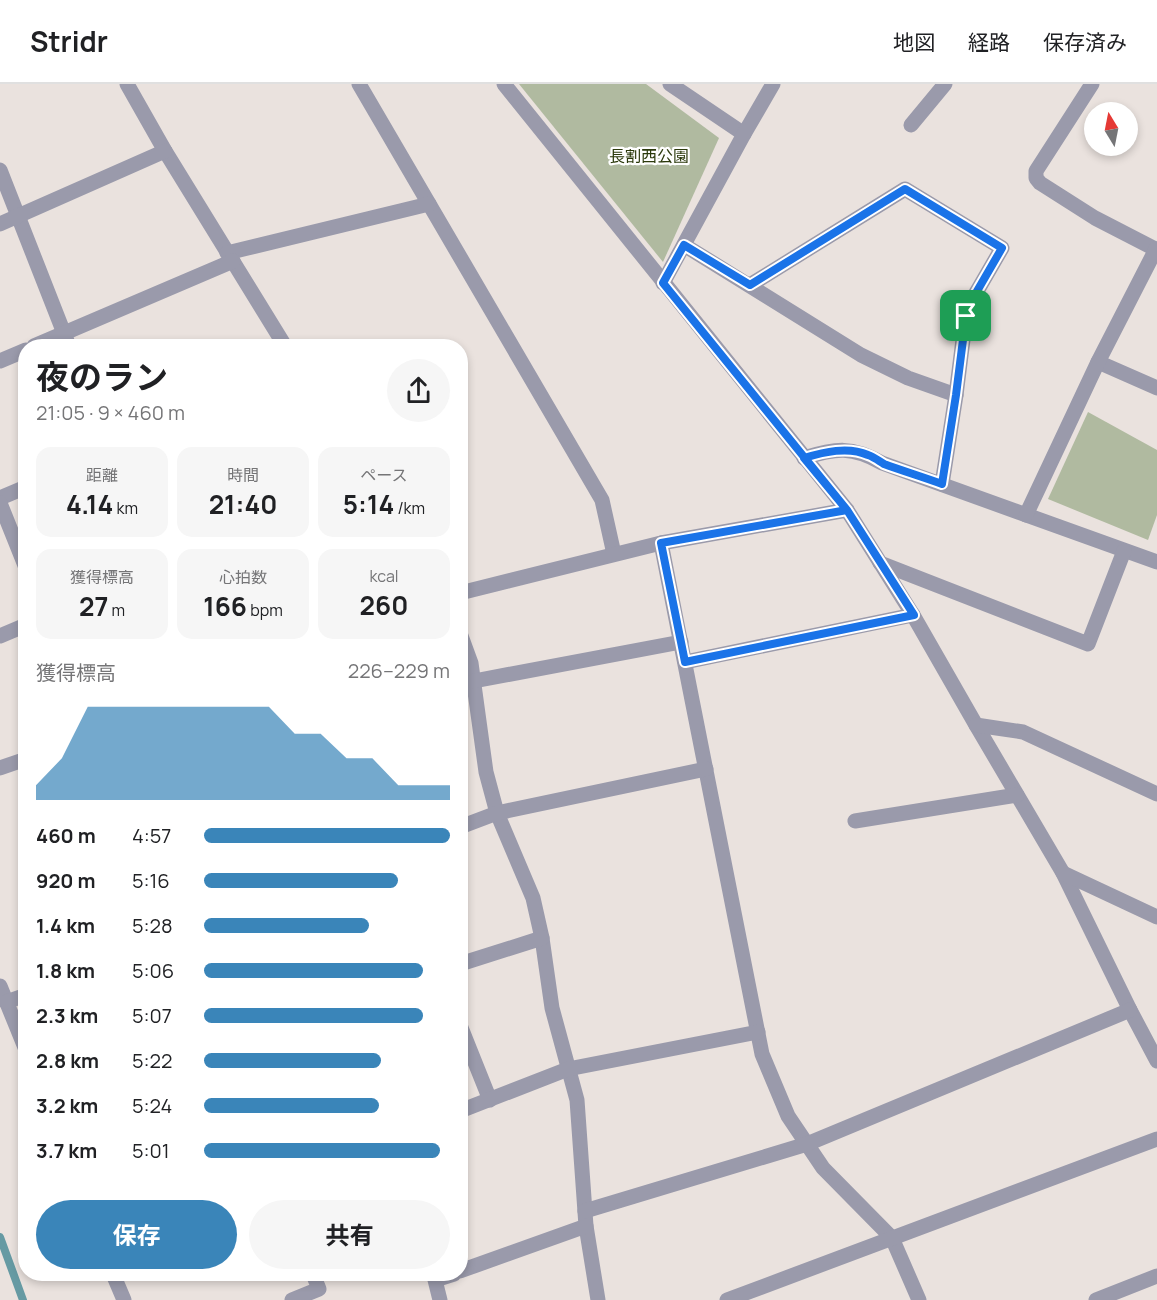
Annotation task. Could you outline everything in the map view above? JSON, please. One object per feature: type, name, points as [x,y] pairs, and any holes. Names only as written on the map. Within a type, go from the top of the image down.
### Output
[{"type":"street","points":[[127,84],[165,151],[281,339]]},
{"type":"street","points":[[359,84],[602,500],[614,554]]},
{"type":"street","points":[[504,84],[847,510],[914,615],[1063,873],[1130,1010],[1153,1044],[1157,1061]]},
{"type":"street","points":[[670,84],[744,134]]},
{"type":"street","points":[[663,283],[773,84]]},
{"type":"street","points":[[911,125],[945,84]]},
{"type":"street","points":[[1026,515],[1098,362],[1156,249],[1095,218],[1040,183],[1036,178],[1036,171],[1092,84]]},
{"type":"street","points":[[0,224],[165,151]]},
{"type":"street","points":[[0,170],[66,339]]},
{"type":"street","points":[[750,285],[905,189],[1002,248],[969,305],[966,316],[942,484]]},
{"type":"street","points":[[68,339],[230,257],[429,204]]},
{"type":"street","points":[[684,245],[861,355],[908,378],[956,395]]},
{"type":"street","points":[[0,361],[18,353]]},
{"type":"street","points":[[1098,362],[1157,388]]},
{"type":"street","points":[[804,458],[827,452],[850,450],[867,454],[882,463],[1157,562]]},
{"type":"street","points":[[0,498],[18,490]]},
{"type":"street","points":[[0,503],[18,548]]},
{"type":"street","points":[[468,591],[661,543],[847,510]]},
{"type":"street","points":[[661,543],[762,1054],[788,1116],[823,1168],[892,1238],[919,1300]]},
{"type":"street","points":[[880,563],[1088,644],[1124,551]]},
{"type":"street","points":[[685,662],[914,615]]},
{"type":"street","points":[[0,636],[18,628]]},
{"type":"street","points":[[474,681],[681,642]]},
{"type":"street","points":[[468,655],[474,681],[486,772],[497,813],[533,898],[542,938],[552,1008],[578,1100],[586,1219],[598,1300]]},
{"type":"street","points":[[976,725],[1023,732],[1155,788]]},
{"type":"street","points":[[0,768],[18,764]]},
{"type":"street","points":[[468,824],[497,813],[706,769]]},
{"type":"street","points":[[855,821],[1017,795]]},
{"type":"street","points":[[1063,873],[1157,917]]},
{"type":"street","points":[[468,961],[542,938]]},
{"type":"street","points":[[0,986],[18,1031]]},
{"type":"street","points":[[6,1002],[18,998]]},
{"type":"street","points":[[468,1268],[586,1219],[807,1144],[1130,1010]]},
{"type":"street","points":[[468,1108],[568,1069],[758,1032]]},
{"type":"street","points":[[468,1045],[490,1100]]},
{"type":"street","points":[[727,1300],[1157,1139]]},
{"type":"street","points":[[1096,1300],[1157,1276]]},
{"type":"street","points":[[116,1281],[124,1300]]},
{"type":"street","points":[[292,1300],[319,1289],[316,1281]]},
{"type":"street","points":[[435,1281],[440,1300]]},
{"type":"green space","name":"長割西公園","points":[[519,84],[646,84],[719,138],[663,262]]},
{"type":"green space","points":[[1088,412],[1157,450],[1157,515],[1148,540],[1048,499]]},
{"type":"waterway","points":[[0,1237],[23,1300]]},
{"type":"route","points":[[966,316],[942,484],[882,463],[867,454],[850,450],[820,453],[804,458],[847,510],[661,543],[685,662],[914,615],[847,510],[804,458],[663,283],[684,245],[750,285],[905,189],[1002,248],[969,305],[966,316]]}]
